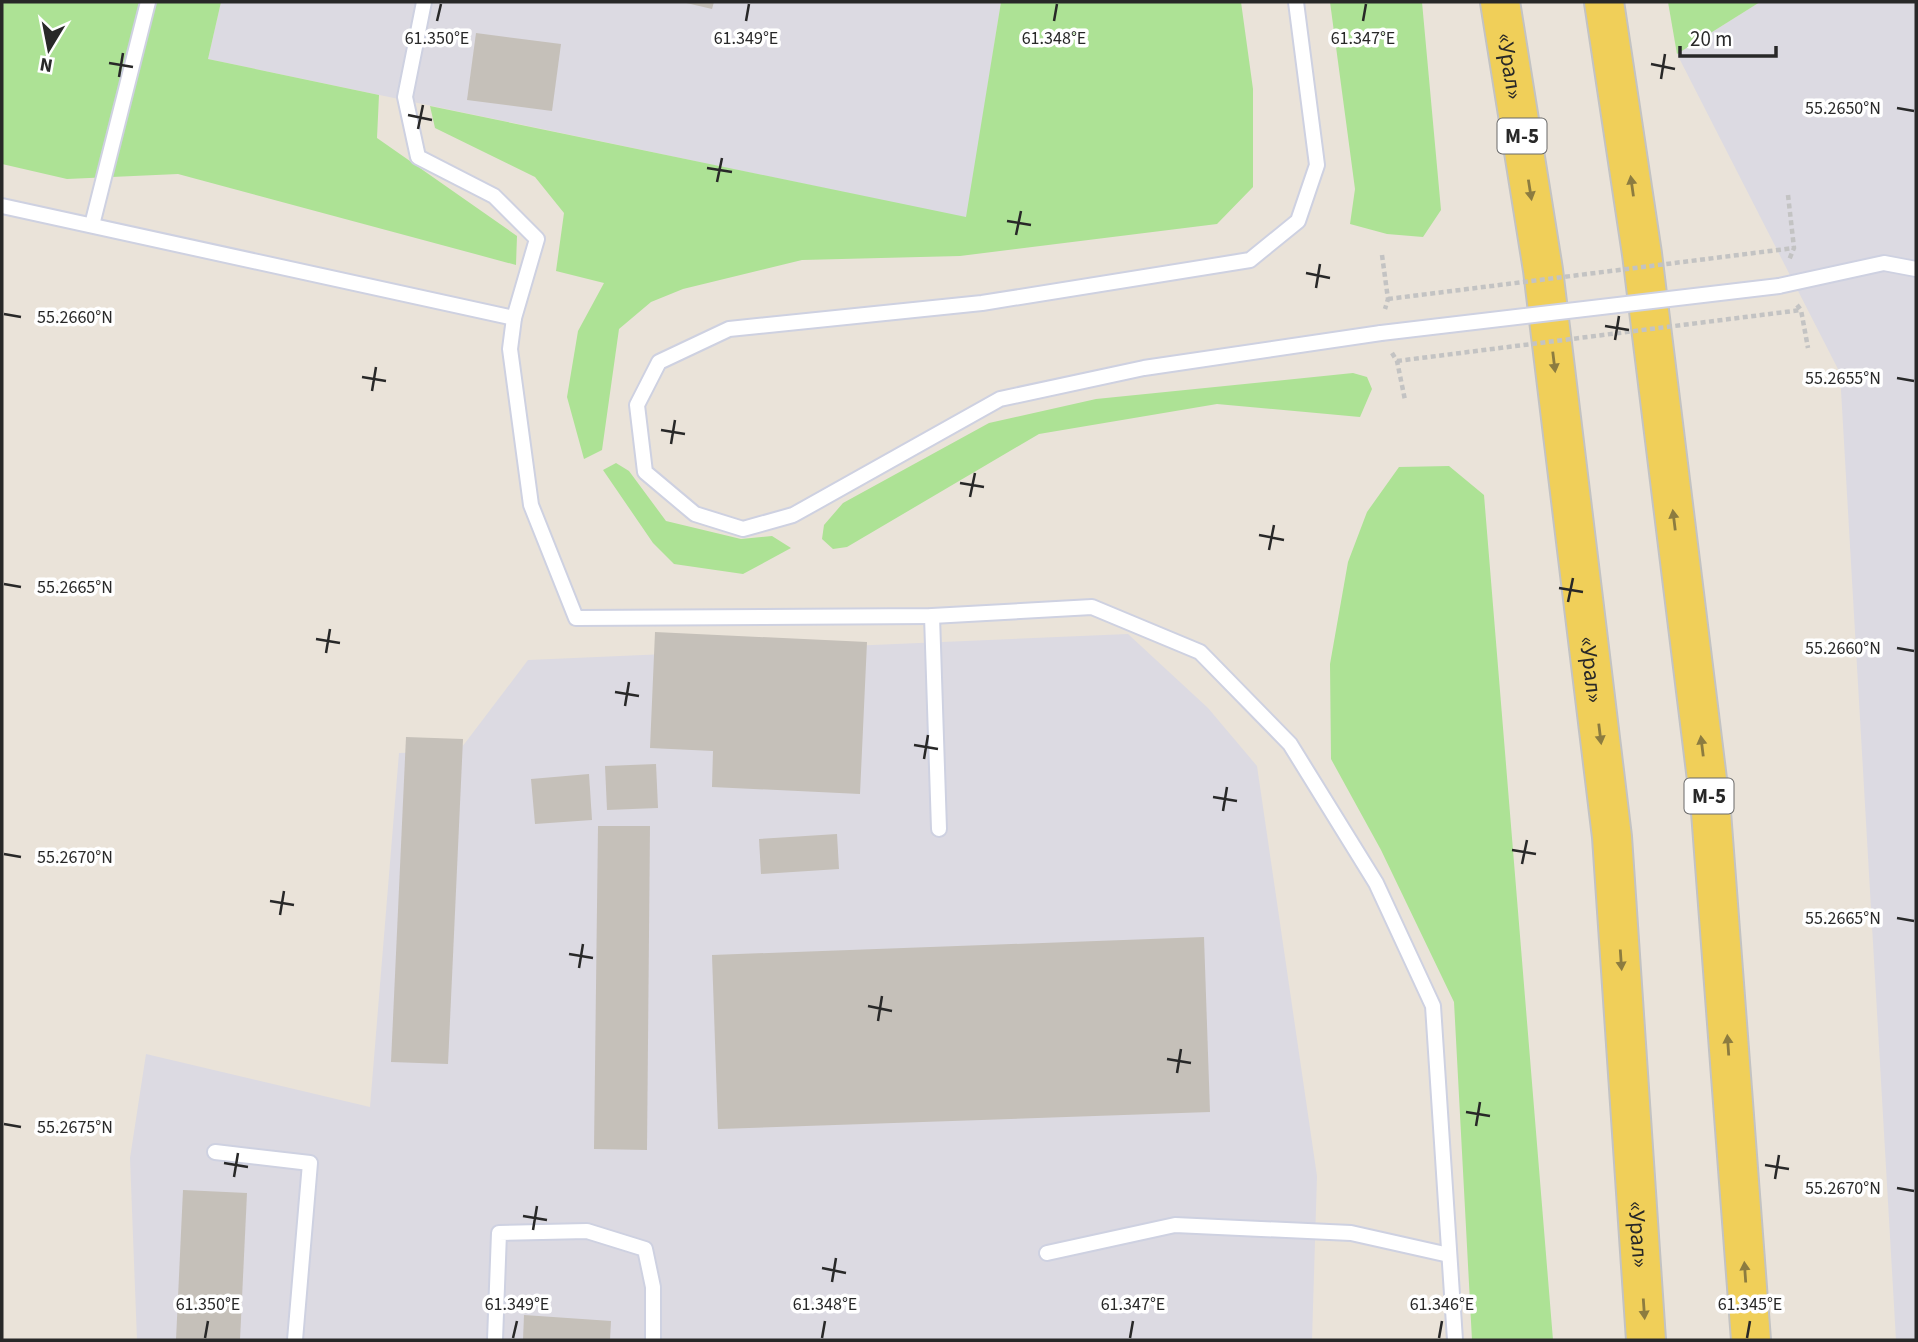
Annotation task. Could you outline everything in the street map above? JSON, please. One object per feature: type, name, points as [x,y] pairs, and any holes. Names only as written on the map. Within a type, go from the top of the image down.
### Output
[{"type":"main road","name":"«Урал»","points":[[1500,2],[1543,270],[1612,837],[1646,1340]]},
{"type":"main road","name":"М-5","points":[[1604,2],[1642,254],[1711,812],[1751,1340]]},
{"type":"lane","points":[[92,225],[148,2]]},
{"type":"lane","points":[[424,2],[405,97],[418,157],[494,196],[537,239],[514,317],[510,349],[531,505],[576,618],[932,616],[1092,607],[1200,652],[1290,744],[1376,883],[1433,1006],[1455,1340]]},
{"type":"lane","points":[[1296,2],[1317,165],[1298,221],[1250,260],[982,303],[729,329],[659,362],[638,405],[645,472],[695,514],[743,528],[793,515],[1000,399],[1144,368],[1381,333],[1779,286],[1884,262],[1916,269]]},
{"type":"lane","points":[[2,206],[514,317]]},
{"type":"lane","points":[[932,616],[939,829]]},
{"type":"lane","points":[[215,1152],[310,1163],[295,1340]]},
{"type":"lane","points":[[1046,1253],[1175,1225],[1350,1233],[1449,1255]]},
{"type":"lane","points":[[495,1340],[499,1233],[587,1231],[645,1249],[653,1287],[653,1340]]},
{"type":"path","points":[[1382,255],[1388,299],[1794,248],[1788,195]]},
{"type":"path","points":[[1405,400],[1397,361],[1801,310],[1808,348]]},
{"type":"shaded area","points":[[221,2],[1001,2],[967,218],[208,59]]},
{"type":"shaded area","points":[[1760,2],[1916,2],[1916,1340],[1896,1340],[1840,373],[1677,54]]},
{"type":"shaded area","points":[[1128,634],[1208,708],[1257,766],[1317,1176],[1312,1340],[137,1340],[130,1158],[146,1054],[370,1107],[399,753],[459,751],[528,660]]},
{"type":"green space","points":[[2,2],[221,2],[208,59],[379,95],[377,138],[517,236],[516,265],[178,174],[67,179],[2,164]]},
{"type":"green space","points":[[1001,2],[1241,2],[1253,89],[1253,187],[1217,224],[960,256],[802,260],[683,289],[651,302],[619,329],[602,450],[584,459],[567,397],[578,331],[604,283],[556,271],[564,213],[535,177],[435,128],[430,106],[966,217]]},
{"type":"green space","points":[[1330,2],[1422,2],[1441,210],[1423,237],[1387,234],[1350,224],[1355,189]]},
{"type":"green space","points":[[1668,2],[1760,2],[1677,54]]},
{"type":"green space","points":[[1353,373],[1367,377],[1372,389],[1360,417],[1217,404],[1039,434],[847,547],[833,549],[822,539],[824,525],[843,503],[989,423],[1096,399]]},
{"type":"green space","points":[[616,463],[629,471],[666,521],[741,539],[772,536],[791,548],[743,574],[674,564],[653,543],[603,470]]},
{"type":"green space","points":[[1449,466],[1484,495],[1553,1340],[1472,1340],[1454,1002],[1381,850],[1331,759],[1330,664],[1348,562],[1367,512],[1399,467]]},
{"type":"building","points":[[682,2],[714,2],[712,9]]},
{"type":"building","points":[[476,33],[561,44],[552,111],[467,100]]},
{"type":"building","points":[[655,632],[867,642],[860,794],[712,787],[713,751],[650,748]]},
{"type":"building","points":[[406,737],[463,739],[448,1064],[391,1062]]},
{"type":"building","points":[[656,764],[658,808],[607,810],[605,766]]},
{"type":"building","points":[[589,774],[592,820],[535,824],[531,779]]},
{"type":"building","points":[[598,826],[650,826],[647,1150],[594,1149]]},
{"type":"building","points":[[837,834],[839,869],[761,874],[759,839]]},
{"type":"building","points":[[1204,937],[1210,1112],[718,1129],[712,955]]},
{"type":"building","points":[[183,1190],[247,1193],[240,1340],[176,1340]]},
{"type":"building","points":[[524,1315],[611,1321],[610,1340],[523,1340]]}]
